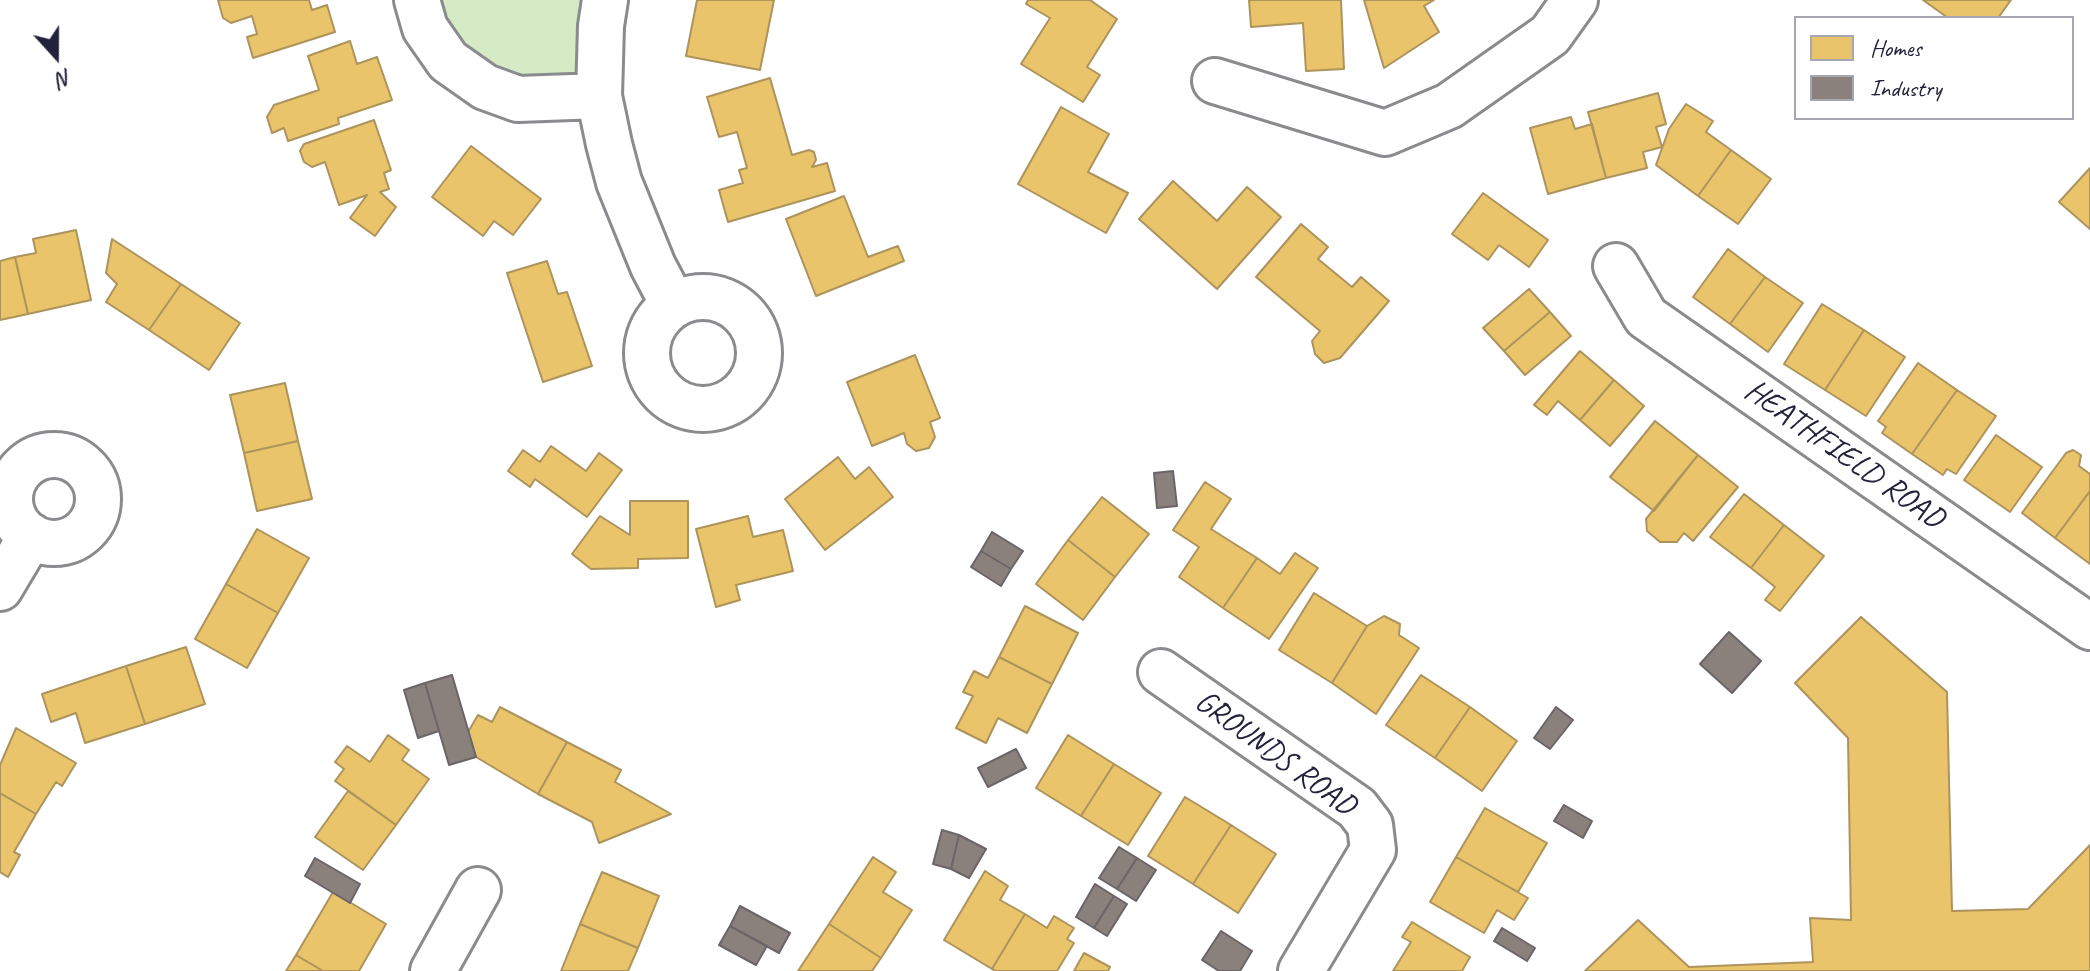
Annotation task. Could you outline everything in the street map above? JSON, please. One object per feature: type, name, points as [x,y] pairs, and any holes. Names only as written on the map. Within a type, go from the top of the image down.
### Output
[{"type":"street","points":[[417,0],[425,28],[448,61],[485,87],[518,99],[599,96]]},
{"type":"street","points":[[605,0],[599,96],[619,182],[653,266],[673,304]]},
{"type":"street","points":[[1215,81],[1385,133],[1449,106],[1462,97],[1550,35],[1575,0]]},
{"type":"street","name":"HEATHFIELD ROAD","points":[[1616,266],[1646,317],[2090,627]]},
{"type":"street","points":[[0,588],[31,536]]},
{"type":"street","name":"GROUNDS ROAD","points":[[1160,673],[1357,808],[1370,825],[1373,850],[1301,971]]},
{"type":"street","points":[[433,971],[478,890]]},
{"type":"green space","points":[[430,0],[583,0],[581,71],[568,86],[485,76]]},
{"type":"building: Homes","points":[[218,0],[309,0],[312,10],[327,5],[335,32],[253,58],[247,37],[257,34],[252,16],[231,23],[223,18]]},
{"type":"building: Homes","points":[[697,0],[774,0],[760,70],[686,56]]},
{"type":"building: Homes","points":[[1028,0],[1090,0],[1117,19],[1087,67],[1100,75],[1083,102],[1021,64],[1050,18],[1026,4]]},
{"type":"building: Homes","points":[[1249,0],[1341,0],[1344,69],[1306,71],[1303,23],[1251,27]]},
{"type":"building: Homes","points":[[1364,0],[1434,0],[1424,6],[1439,32],[1384,68]]},
{"type":"building: Homes","points":[[1923,0],[2011,0],[1999,16],[1945,16]]},
{"type":"building: Homes","points":[[350,41],[357,64],[377,57],[392,100],[338,118],[339,124],[288,141],[284,128],[272,133],[267,117],[274,105],[319,90],[308,56]]},
{"type":"building: Homes","points":[[770,78],[792,155],[809,150],[814,152],[816,160],[812,167],[827,163],[835,191],[728,222],[719,190],[743,183],[739,170],[747,168],[737,132],[719,137],[707,97]]},
{"type":"building: Homes","points":[[1658,93],[1666,124],[1656,127],[1662,147],[1643,152],[1647,168],[1606,178],[1588,112]]},
{"type":"building: Homes","points":[[1686,104],[1713,121],[1706,132],[1731,150],[1698,196],[1656,165],[1669,129]]},
{"type":"building: Homes","points":[[1061,107],[1109,134],[1088,172],[1128,193],[1106,233],[1018,184]]},
{"type":"building: Homes","points":[[1571,117],[1575,129],[1592,124],[1606,178],[1548,194],[1530,128]]},
{"type":"building: Homes","points":[[374,120],[391,170],[384,173],[389,189],[380,192],[396,207],[375,236],[350,218],[367,195],[339,205],[325,162],[312,167],[304,162],[300,151],[304,144]]},
{"type":"building: Homes","points":[[471,146],[541,199],[513,235],[494,221],[483,236],[432,197]]},
{"type":"building: Homes","points":[[1731,150],[1771,179],[1738,224],[1698,196]]},
{"type":"building: Homes","points":[[2090,168],[2090,229],[2059,202]]},
{"type":"building: Homes","points":[[1173,181],[1217,221],[1247,187],[1281,217],[1217,289],[1139,219]]},
{"type":"building: Homes","points":[[1483,193],[1548,240],[1529,267],[1499,245],[1488,260],[1452,234]]},
{"type":"building: Homes","points":[[844,196],[868,257],[898,246],[904,261],[816,296],[786,219]]},
{"type":"building: Homes","points":[[1301,224],[1328,247],[1318,259],[1352,287],[1361,277],[1389,301],[1340,358],[1324,363],[1315,354],[1312,341],[1320,331],[1256,277]]},
{"type":"building: Homes","points":[[76,230],[91,300],[28,314],[15,257],[36,253],[33,239]]},
{"type":"building: Homes","points":[[112,239],[181,284],[149,330],[106,302],[117,284],[106,273]]},
{"type":"building: Homes","points":[[1728,249],[1765,277],[1730,324],[1693,297]]},
{"type":"building: Homes","points":[[15,257],[28,314],[0,320],[0,261]]},
{"type":"building: Homes","points":[[547,261],[558,294],[567,292],[592,366],[543,382],[507,273]]},
{"type":"building: Homes","points":[[1765,277],[1803,303],[1768,352],[1730,324]]},
{"type":"building: Homes","points":[[181,284],[240,323],[209,370],[149,330]]},
{"type":"building: Homes","points":[[1529,289],[1550,312],[1504,351],[1483,328]]},
{"type":"building: Homes","points":[[1822,304],[1864,330],[1825,390],[1784,364]]},
{"type":"building: Homes","points":[[1550,312],[1571,336],[1525,375],[1504,351]]},
{"type":"building: Homes","points":[[1864,330],[1905,357],[1866,416],[1825,390]]},
{"type":"building: Homes","points":[[1580,351],[1614,380],[1580,420],[1558,401],[1547,415],[1534,405]]},
{"type":"building: Homes","points":[[915,355],[940,418],[930,422],[935,437],[929,448],[916,451],[907,444],[904,433],[872,446],[847,382]]},
{"type":"building: Homes","points":[[1918,363],[1957,390],[1912,454],[1882,433],[1886,427],[1878,421]]},
{"type":"building: Homes","points":[[1614,380],[1644,406],[1610,446],[1580,420]]},
{"type":"building: Homes","points":[[285,383],[298,441],[244,453],[230,395]]},
{"type":"building: Homes","points":[[1957,390],[1996,416],[1956,474],[1947,469],[1943,475],[1912,454]]},
{"type":"building: Homes","points":[[1655,421],[1698,455],[1654,511],[1610,477]]},
{"type":"building: Homes","points":[[1996,435],[2042,467],[2010,512],[1964,480]]},
{"type":"building: Homes","points":[[298,441],[312,499],[257,511],[244,453]]},
{"type":"building: Homes","points":[[551,446],[586,471],[599,453],[622,470],[587,517],[535,479],[530,487],[508,471],[523,450],[540,462]]},
{"type":"building: Homes","points":[[2073,450],[2081,455],[2079,466],[2090,474],[2090,491],[2055,538],[2022,513],[2066,453]]},
{"type":"building: Homes","points":[[1698,455],[1738,487],[1693,541],[1684,533],[1677,542],[1660,542],[1647,531],[1646,519]]},
{"type":"building: Homes","points":[[838,457],[855,479],[869,467],[893,497],[825,550],[785,499]]},
{"type":"building: Homes","points":[[1205,482],[1231,499],[1211,529],[1257,558],[1223,608],[1179,577],[1199,547],[1173,530]]},
{"type":"building: Homes","points":[[2090,491],[2090,564],[2055,538]]},
{"type":"building: Homes","points":[[1744,494],[1784,525],[1751,568],[1710,537]]},
{"type":"building: Homes","points":[[1102,497],[1149,534],[1115,577],[1068,540]]},
{"type":"building: Homes","points":[[630,501],[688,501],[688,558],[638,559],[638,568],[591,569],[572,554],[600,516],[630,535]]},
{"type":"building: Homes","points":[[748,516],[753,537],[783,530],[793,571],[736,585],[740,600],[716,607],[696,529]]},
{"type":"building: Homes","points":[[1784,525],[1824,556],[1780,611],[1765,600],[1775,587],[1751,568]]},
{"type":"building: Homes","points":[[257,529],[309,558],[278,613],[226,584]]},
{"type":"building: Homes","points":[[1068,540],[1115,577],[1083,620],[1036,584]]},
{"type":"building: Homes","points":[[1295,553],[1318,568],[1269,639],[1223,608],[1257,558],[1280,574]]},
{"type":"building: Homes","points":[[226,584],[278,613],[247,668],[195,639]]},
{"type":"building: Homes","points":[[1314,593],[1367,626],[1332,683],[1279,650]]},
{"type":"building: Homes","points":[[1025,606],[1078,633],[1052,684],[999,657]]},
{"type":"building: Homes","points":[[1384,616],[1400,624],[1399,635],[1419,648],[1376,714],[1332,683],[1367,626]]},
{"type":"building: Homes","points":[[1861,617],[1947,692],[1952,911],[2028,909],[2090,845],[2090,971],[1585,971],[1638,920],[1689,967],[1813,962],[1810,918],[1851,920],[1848,738],[1795,683]]},
{"type":"building: Homes","points":[[186,647],[205,704],[145,724],[126,666]]},
{"type":"building: Homes","points":[[999,657],[1052,684],[1027,733],[998,718],[986,743],[956,728],[973,696],[963,692],[974,671],[988,678]]},
{"type":"building: Homes","points":[[126,666],[145,724],[85,743],[76,713],[51,722],[42,694]]},
{"type":"building: Homes","points":[[1421,675],[1470,707],[1435,758],[1386,725]]},
{"type":"building: Homes","points":[[500,707],[567,742],[538,794],[476,757],[468,732],[478,715],[492,722]]},
{"type":"building: Homes","points":[[1470,707],[1517,741],[1482,791],[1435,758]]},
{"type":"building: Homes","points":[[16,728],[76,763],[62,786],[56,782],[36,814],[0,793],[0,765]]},
{"type":"building: Homes","points":[[388,735],[409,750],[402,760],[429,779],[396,825],[335,781],[344,769],[335,762],[347,746],[370,762]]},
{"type":"building: Homes","points":[[1068,735],[1114,764],[1081,816],[1036,788]]},
{"type":"building: Homes","points":[[567,742],[621,770],[615,782],[671,814],[599,843],[592,822],[538,794]]},
{"type":"building: Homes","points":[[1114,764],[1161,793],[1128,845],[1081,816]]},
{"type":"building: Homes","points":[[348,791],[396,825],[363,870],[315,837]]},
{"type":"building: Homes","points":[[0,793],[36,814],[14,852],[20,855],[8,877],[0,872]]},
{"type":"building: Homes","points":[[1185,797],[1231,825],[1193,884],[1148,856]]},
{"type":"building: Homes","points":[[1485,808],[1547,843],[1518,892],[1456,857]]},
{"type":"building: Homes","points":[[1231,825],[1276,854],[1238,913],[1193,884]]},
{"type":"building: Homes","points":[[873,857],[896,872],[883,892],[912,910],[881,958],[829,924]]},
{"type":"building: Homes","points":[[1456,857],[1528,898],[1514,920],[1497,910],[1484,933],[1430,902]]},
{"type":"building: Homes","points":[[985,871],[1008,886],[1000,900],[1025,914],[992,969],[944,940]]},
{"type":"building: Homes","points":[[602,872],[659,896],[638,948],[580,924]]},
{"type":"building: Homes","points":[[333,892],[386,924],[359,971],[323,971],[296,955]]},
{"type":"building: Homes","points":[[1025,914],[1047,928],[1054,916],[1074,928],[1067,939],[1074,943],[1057,971],[992,969]]},
{"type":"building: Homes","points":[[1412,922],[1470,957],[1462,971],[1393,971],[1411,942],[1402,937]]},
{"type":"building: Homes","points":[[580,924],[638,948],[628,971],[561,971]]},
{"type":"building: Homes","points":[[829,924],[881,958],[872,971],[798,971]]},
{"type":"building: Homes","points":[[1084,953],[1110,967],[1108,971],[1074,971]]},
{"type":"building: Homes","points":[[296,955],[323,971],[286,971]]},
{"type":"building: Industry","points":[[1173,471],[1177,506],[1157,508],[1154,473]]},
{"type":"building: Industry","points":[[992,532],[1023,551],[1011,569],[981,551]]},
{"type":"building: Industry","points":[[981,551],[1011,569],[1001,586],[971,567]]},
{"type":"building: Industry","points":[[1729,632],[1761,661],[1732,693],[1700,664]]},
{"type":"building: Industry","points":[[452,675],[476,757],[449,765],[425,683]]},
{"type":"building: Industry","points":[[425,683],[439,731],[418,738],[404,690]]},
{"type":"building: Industry","points":[[1556,707],[1573,720],[1550,749],[1534,738]]},
{"type":"building: Industry","points":[[1016,749],[1026,768],[988,787],[978,768]]},
{"type":"building: Industry","points":[[1564,805],[1592,821],[1583,838],[1554,821]]},
{"type":"building: Industry","points":[[942,830],[959,835],[951,869],[933,864]]},
{"type":"building: Industry","points":[[959,835],[986,849],[969,878],[951,869]]},
{"type":"building: Industry","points":[[1119,847],[1137,858],[1117,889],[1099,878]]},
{"type":"building: Industry","points":[[315,858],[360,884],[350,903],[305,876]]},
{"type":"building: Industry","points":[[1137,858],[1156,870],[1136,901],[1117,889]]},
{"type":"building: Industry","points":[[1095,884],[1114,896],[1094,928],[1076,917]]},
{"type":"building: Industry","points":[[1114,896],[1127,904],[1107,936],[1094,928]]},
{"type":"building: Industry","points":[[740,906],[790,933],[779,953],[730,926]]},
{"type":"building: Industry","points":[[730,926],[767,946],[756,965],[719,945]]},
{"type":"building: Industry","points":[[1502,928],[1535,948],[1527,961],[1494,941]]},
{"type":"building: Industry","points":[[1221,931],[1252,951],[1240,971],[1219,971],[1202,960]]}]
